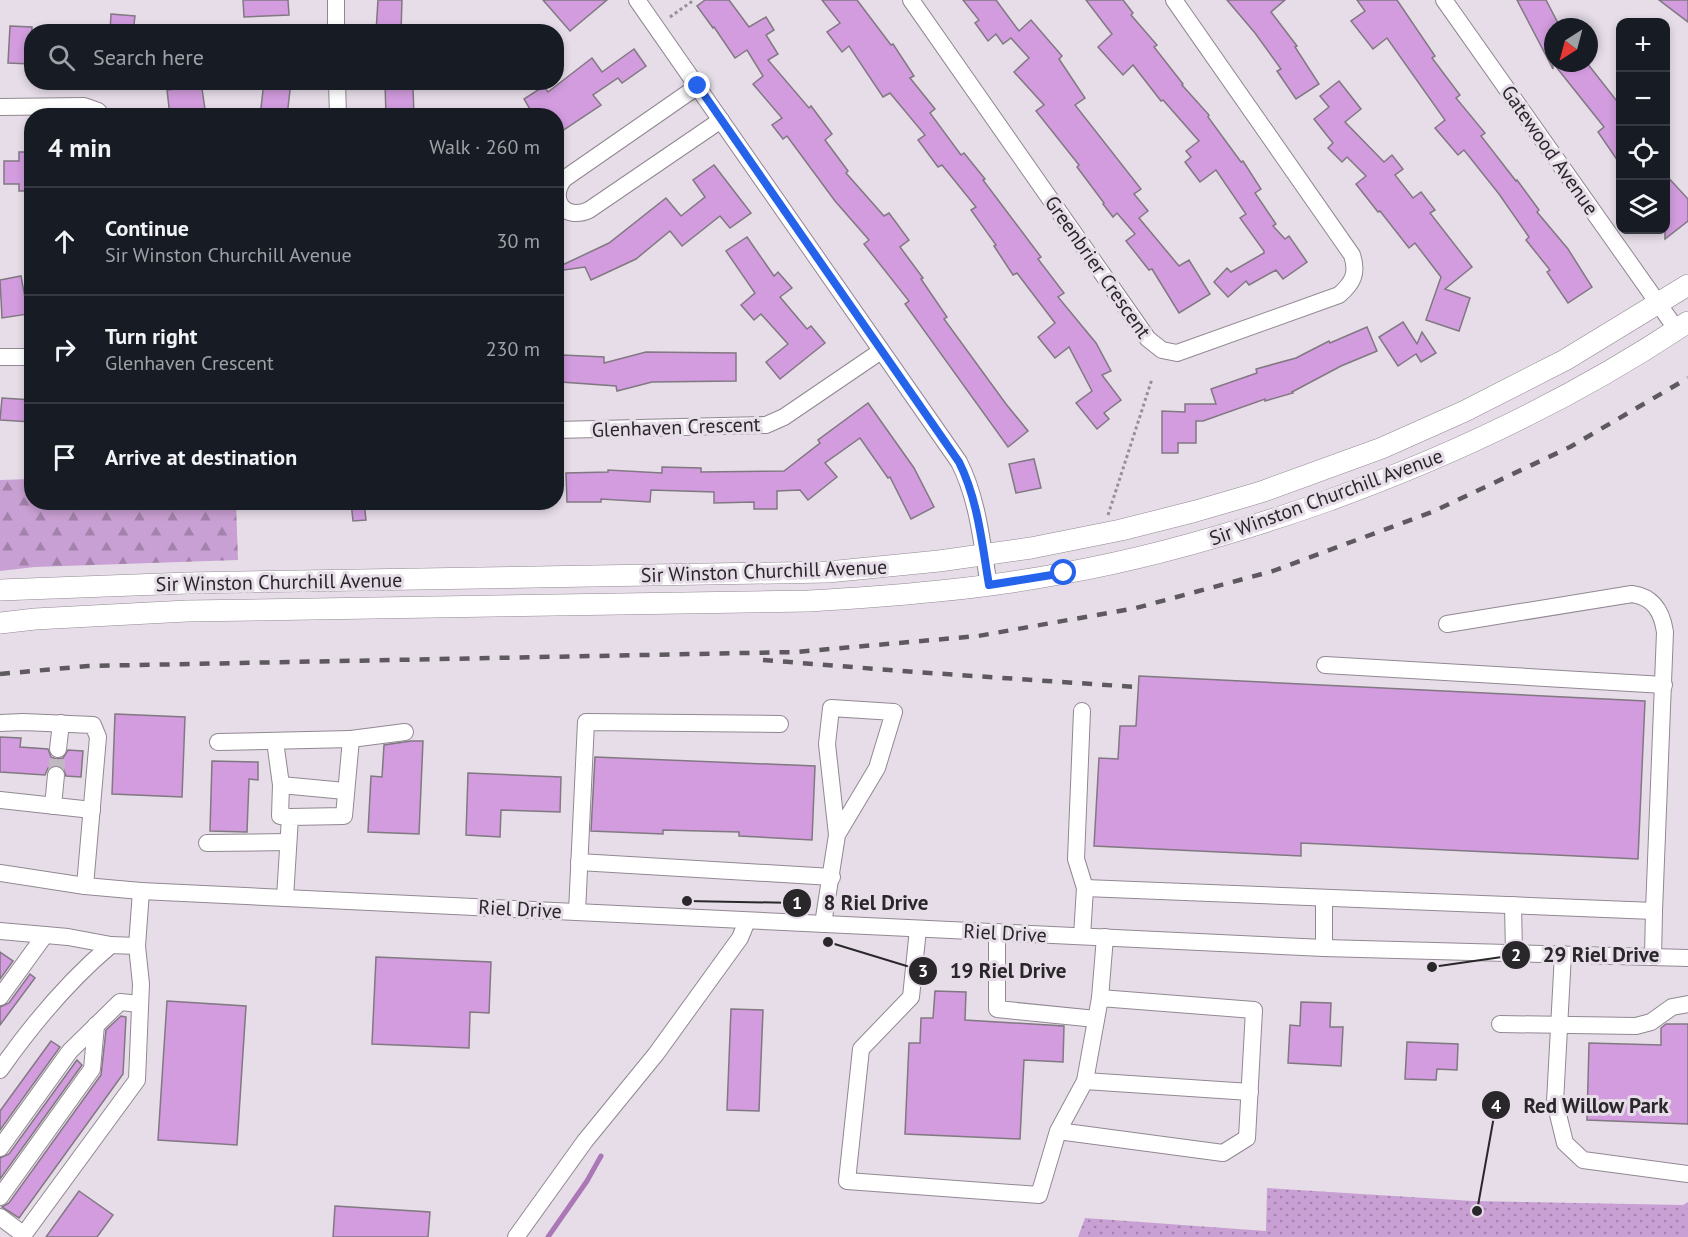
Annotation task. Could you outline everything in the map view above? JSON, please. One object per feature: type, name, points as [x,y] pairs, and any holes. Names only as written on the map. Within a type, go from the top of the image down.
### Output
[{"type":"main road","name":"Sir Winston Churchill Avenue","points":[[0,590],[199,583],[828,572],[984,556],[1121,530],[1196,511],[1261,492],[1382,447],[1465,411],[1565,360],[1688,285]]},
{"type":"main road","name":"Sir Winston Churchill Avenue","points":[[0,623],[187,611],[809,601],[901,595],[989,585],[1118,563],[1206,541],[1397,476],[1482,439],[1550,405],[1632,359],[1682,326]]},
{"type":"street","points":[[336,0],[336,24]]},
{"type":"street","points":[[637,0],[965,473],[975,506],[989,585]]},
{"type":"street","name":"Greenbrier Crescent","points":[[910,0],[1148,339],[1162,350],[1177,353],[1339,295],[1351,283],[1356,271],[1352,255],[1174,0]]},
{"type":"street","name":"Gatewood Avenue","points":[[1444,0],[1658,304],[1682,326]]},
{"type":"street","points":[[564,179],[698,86]]},
{"type":"street","points":[[337,90],[338,108]]},
{"type":"street","points":[[0,107],[84,106],[90,108]]},
{"type":"street","points":[[564,208],[576,214],[589,210],[721,120]]},
{"type":"street","name":"Glenhaven Crescent","points":[[564,429],[766,425],[784,417],[881,351]]},
{"type":"street","points":[[0,357],[24,357]]},
{"type":"street","points":[[1447,624],[1632,594],[1642,595],[1654,603],[1663,619],[1665,632],[1653,957]]},
{"type":"street","points":[[1325,665],[1664,685]]},
{"type":"street","points":[[823,924],[837,835],[827,744],[831,708],[894,712],[877,768],[837,835]]},
{"type":"street","points":[[1082,711],[1076,859],[1085,888],[1082,936]]},
{"type":"street","points":[[576,912],[586,722],[780,724]]},
{"type":"street","points":[[0,723],[93,725],[98,737],[85,886]]},
{"type":"street","points":[[58,750],[61,723]]},
{"type":"street","points":[[218,742],[351,740],[405,732]]},
{"type":"street","points":[[275,741],[281,785],[280,816],[290,817],[344,816],[351,740]]},
{"type":"street","points":[[53,806],[56,775]]},
{"type":"street","points":[[281,785],[345,791]]},
{"type":"street","points":[[0,800],[92,810]]},
{"type":"street","points":[[285,898],[290,817]]},
{"type":"street","points":[[207,843],[288,842]]},
{"type":"street","points":[[579,862],[831,877]]},
{"type":"street","name":"Riel Drive","points":[[0,873],[85,886],[141,891],[1324,948],[1688,958]]},
{"type":"street","points":[[1085,888],[1654,911]]},
{"type":"street","points":[[0,1217],[23,1236],[137,1080],[141,984],[137,946],[141,891]]},
{"type":"street","points":[[1324,898],[1324,948]]},
{"type":"street","points":[[1513,905],[1514,953]]},
{"type":"street","points":[[516,1237],[585,1141],[656,1054],[740,938],[747,921]]},
{"type":"street","points":[[918,929],[911,997],[861,1049],[847,1181],[1039,1195],[1058,1131],[1085,1081],[1100,998],[1105,937]]},
{"type":"street","points":[[0,931],[111,945],[137,946]]},
{"type":"street","points":[[997,932],[997,1009],[1096,1019]]},
{"type":"street","points":[[1,992],[45,935]]},
{"type":"street","points":[[0,1070],[33,1024],[87,965],[111,945]]},
{"type":"street","points":[[1563,954],[1555,1102],[1565,1143],[1583,1160],[1688,1174]]},
{"type":"street","points":[[1058,1131],[1223,1153],[1247,1138],[1254,1010],[1100,998]]},
{"type":"street","points":[[0,1148],[70,1051],[120,1002],[140,1004]]},
{"type":"street","points":[[1500,1024],[1636,1026],[1651,1022],[1672,1007],[1688,1004]]},
{"type":"street","points":[[0,1197],[92,1069],[96,1025]]},
{"type":"street","points":[[1085,1081],[1250,1092]]},
{"type":"path","points":[[656,27],[694,0]]},
{"type":"path","points":[[1108,515],[1152,379]]},
{"type":"green space","points":[[24,479],[24,510],[236,510],[238,560],[35,567],[0,571],[0,480]]},
{"type":"green space","points":[[1267,1188],[1473,1201],[1683,1205],[1688,1202],[1688,1237],[1078,1237],[1085,1218],[1266,1231]]},
{"type":"building","points":[[243,0],[288,0],[289,15],[244,17]]},
{"type":"building","points":[[378,0],[402,0],[401,24],[376,24]]},
{"type":"building","points":[[543,0],[607,0],[570,31]]},
{"type":"building","points":[[705,0],[729,0],[749,27],[766,17],[774,30],[766,35],[778,54],[768,60],[809,108],[811,106],[832,134],[825,140],[848,171],[846,173],[884,216],[889,213],[909,240],[900,247],[923,278],[921,279],[947,317],[944,319],[1028,431],[1008,447],[905,304],[909,301],[864,244],[869,240],[835,201],[787,136],[783,139],[772,125],[782,118],[753,84],[763,76],[747,50],[735,58],[697,6]]},
{"type":"building","points":[[822,0],[857,0],[891,45],[893,44],[914,76],[910,78],[935,109],[930,113],[961,155],[964,153],[985,179],[983,180],[1041,257],[1038,259],[1064,293],[1058,297],[1096,343],[1111,371],[1102,375],[1121,400],[1104,413],[1109,419],[1097,429],[1076,403],[1092,391],[1069,347],[1055,358],[1038,337],[1055,323],[1017,273],[1013,275],[994,246],[996,245],[971,210],[976,207],[942,165],[938,167],[918,140],[925,135],[890,93],[883,97],[849,46],[842,52],[827,32],[840,23]]},
{"type":"building","points":[[963,0],[996,0],[1019,31],[1031,20],[1062,56],[1059,59],[1085,98],[1075,105],[1141,189],[1134,194],[1148,211],[1139,218],[1179,266],[1189,260],[1210,294],[1179,313],[1152,269],[1149,270],[1126,241],[1135,234],[1117,213],[1113,217],[1077,167],[1079,165],[1036,111],[1044,105],[1014,72],[1029,58],[1011,38],[1003,44],[996,34],[988,41],[975,23],[979,20]]},
{"type":"building","points":[[1086,0],[1123,0],[1133,13],[1131,15],[1157,45],[1154,47],[1182,85],[1209,115],[1208,117],[1241,162],[1243,161],[1261,189],[1255,193],[1276,224],[1273,226],[1285,239],[1289,236],[1307,262],[1283,279],[1276,270],[1249,285],[1246,281],[1228,297],[1214,282],[1227,268],[1231,272],[1264,251],[1240,218],[1246,214],[1216,170],[1200,182],[1185,162],[1191,157],[1186,151],[1199,141],[1163,100],[1161,101],[1133,65],[1123,75],[1098,47],[1112,34]]},
{"type":"building","points":[[1227,0],[1285,0],[1271,12],[1297,46],[1295,47],[1319,84],[1296,99],[1277,71],[1281,69]]},
{"type":"building","points":[[1357,0],[1397,0],[1435,56],[1432,58],[1460,95],[1456,98],[1485,133],[1481,136],[1517,180],[1539,210],[1537,212],[1568,249],[1592,287],[1568,303],[1547,272],[1550,270],[1526,240],[1529,237],[1499,194],[1464,150],[1458,155],[1435,128],[1445,120],[1387,38],[1373,49],[1351,21],[1365,11]]},
{"type":"building","points":[[1517,0],[1546,0],[1555,18],[1544,18],[1544,52]]},
{"type":"building","points":[[1659,0],[1688,0],[1688,22]]},
{"type":"building","points":[[111,14],[135,16],[134,24],[110,24]]},
{"type":"building","points":[[10,26],[24,27],[24,64],[8,63]]},
{"type":"building","points":[[634,49],[646,66],[622,83],[618,78],[593,95],[601,105],[564,130],[564,108],[529,108],[524,99],[538,90],[548,92],[564,90],[564,80],[592,58],[602,72]]},
{"type":"building","points":[[1560,72],[1594,72],[1616,100],[1616,158],[1598,132],[1604,127]]},
{"type":"building","points":[[1339,81],[1361,109],[1345,122],[1384,162],[1392,155],[1403,169],[1395,175],[1413,198],[1421,192],[1435,210],[1430,213],[1472,267],[1445,289],[1470,298],[1459,331],[1426,320],[1441,277],[1415,243],[1409,248],[1380,211],[1378,212],[1356,184],[1366,176],[1347,157],[1342,162],[1328,148],[1333,143],[1314,119],[1329,107],[1320,96]]},
{"type":"building","points":[[167,90],[202,90],[205,108],[169,108]]},
{"type":"building","points":[[263,90],[290,90],[288,108],[261,108]]},
{"type":"building","points":[[385,90],[413,90],[414,108],[386,108]]},
{"type":"building","points":[[19,152],[24,152],[24,191],[19,191],[19,184],[4,184],[4,161],[19,161]]},
{"type":"building","points":[[714,165],[751,213],[730,228],[720,216],[682,246],[670,231],[636,259],[591,280],[585,267],[564,270],[564,264],[609,243],[666,198],[681,216],[705,197],[693,180]]},
{"type":"building","points":[[1670,179],[1688,199],[1688,221],[1665,239],[1665,234],[1670,234]]},
{"type":"building","points":[[747,237],[774,276],[778,272],[792,288],[780,297],[807,329],[811,326],[825,343],[780,379],[766,362],[788,344],[761,314],[754,320],[741,305],[755,293],[726,251]]},
{"type":"building","points":[[21,276],[24,315],[2,318],[0,280]]},
{"type":"building","points":[[1403,322],[1417,344],[1422,332],[1436,353],[1421,362],[1416,354],[1398,366],[1379,337]]},
{"type":"building","points":[[1367,327],[1377,351],[1341,366],[1293,393],[1265,401],[1265,399],[1203,421],[1196,421],[1196,443],[1178,443],[1178,453],[1162,453],[1162,411],[1185,412],[1185,404],[1216,404],[1211,389],[1257,373],[1256,369],[1296,358],[1329,341],[1330,343]]},
{"type":"building","points":[[646,352],[736,353],[736,381],[652,382],[617,391],[616,386],[564,382],[564,355],[604,357],[604,363]]},
{"type":"building","points":[[2,398],[24,399],[24,422],[0,420]]},
{"type":"building","points":[[868,403],[914,468],[934,507],[911,519],[890,477],[888,478],[860,438],[825,463],[837,477],[808,500],[800,490],[777,491],[777,509],[754,509],[754,502],[714,503],[714,492],[651,490],[650,502],[601,499],[601,502],[567,502],[566,473],[608,472],[608,470],[662,473],[662,467],[701,468],[701,472],[784,471],[820,443],[818,440]]},
{"type":"building","points":[[1034,459],[1041,488],[1016,493],[1009,464]]},
{"type":"building","points":[[352,510],[365,510],[366,520],[353,521]]},
{"type":"building","points":[[1139,676],[1645,701],[1638,859],[1301,843],[1301,856],[1094,846],[1099,758],[1118,759],[1120,726],[1136,726]]},
{"type":"building","points":[[115,714],[185,717],[182,797],[112,794]]},
{"type":"building","points":[[0,737],[21,738],[20,747],[48,749],[51,757],[56,759],[63,758],[68,750],[83,751],[81,777],[66,776],[63,767],[56,765],[48,768],[45,775],[0,772]]},
{"type":"building","points":[[423,741],[419,834],[368,832],[371,776],[382,777],[384,745]]},
{"type":"building","points":[[595,757],[815,766],[812,840],[739,836],[739,832],[663,830],[663,834],[591,831]]},
{"type":"building","points":[[212,761],[258,762],[258,780],[249,779],[247,832],[210,831]]},
{"type":"building","points":[[468,773],[561,777],[560,812],[501,810],[500,837],[466,835]]},
{"type":"building","points":[[0,952],[13,961],[0,979]]},
{"type":"building","points":[[376,957],[491,962],[489,1013],[470,1012],[469,1048],[372,1044]]},
{"type":"building","points":[[30,974],[35,978],[0,1025],[0,1007],[9,1003]]},
{"type":"building","points":[[935,991],[966,992],[965,1020],[1064,1026],[1063,1062],[1024,1060],[1020,1139],[905,1134],[909,1043],[920,1043],[921,1018],[933,1018]]},
{"type":"building","points":[[167,1001],[246,1006],[237,1145],[158,1140]]},
{"type":"building","points":[[1301,1002],[1331,1003],[1330,1027],[1343,1027],[1341,1066],[1288,1063],[1290,1025],[1300,1026]]},
{"type":"building","points":[[731,1009],[763,1010],[759,1111],[727,1110]]},
{"type":"building","points":[[121,1016],[126,1017],[123,1074],[19,1218],[2,1207],[9,1203],[101,1075],[106,1030]]},
{"type":"building","points":[[1666,1024],[1688,1024],[1688,1124],[1587,1120],[1589,1043],[1661,1045],[1661,1028]]},
{"type":"building","points":[[51,1041],[60,1047],[0,1130],[0,1111]]},
{"type":"building","points":[[1407,1042],[1458,1044],[1457,1070],[1437,1069],[1436,1080],[1405,1079]]},
{"type":"building","points":[[77,1060],[82,1065],[0,1179],[0,1158],[9,1154]]},
{"type":"building","points":[[79,1191],[113,1215],[97,1237],[46,1237]]},
{"type":"building","points":[[335,1206],[430,1212],[428,1237],[333,1237]]},
{"type":"waterway","points":[[548,1237],[587,1181],[601,1156]]},
{"type":"tunnel","points":[[56,775],[58,749]]},
{"type":"railway","points":[[0,674],[88,666],[796,652],[978,636],[1136,608],[1273,571],[1432,512],[1570,447],[1688,378]]},
{"type":"railway","points":[[763,660],[1136,687]]},
{"type":"place","name":"8 Riel Drive","points":[[687,901]]},
{"type":"place","name":"19 Riel Drive","points":[[828,942]]},
{"type":"place","name":"29 Riel Drive","points":[[1432,967]]},
{"type":"place","name":"Red Willow Park","points":[[1477,1211]]},
{"type":"route","points":[[698,86],[959,462],[965,473],[975,506],[989,585],[1064,573]]}]
